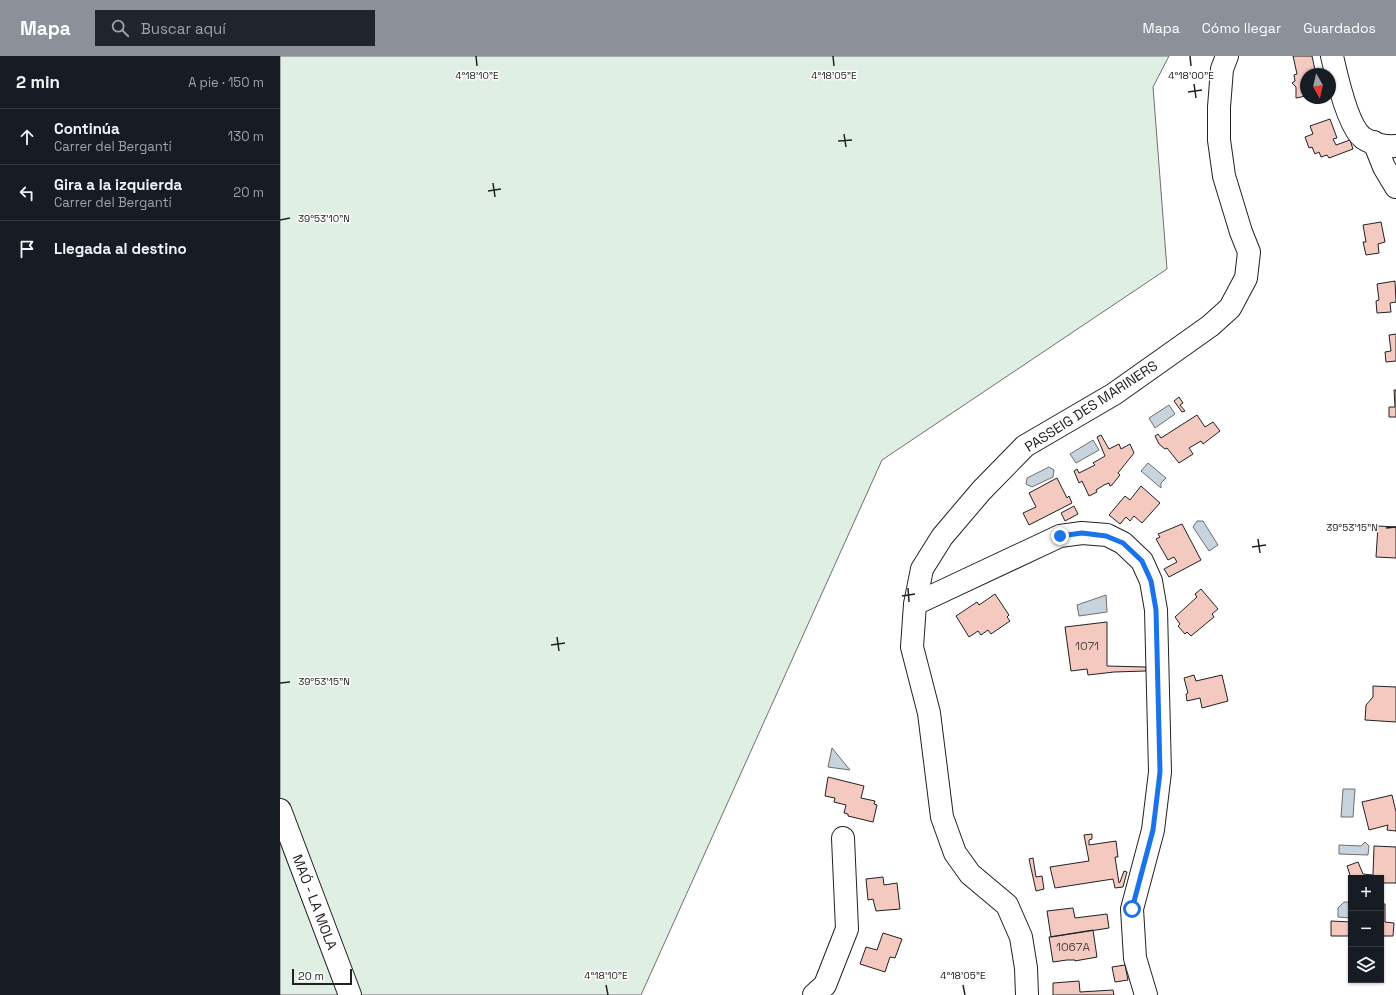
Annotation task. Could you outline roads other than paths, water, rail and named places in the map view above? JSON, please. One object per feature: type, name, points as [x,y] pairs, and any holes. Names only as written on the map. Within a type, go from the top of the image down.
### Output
[{"type":"street","name":"PASSEIG DES MARINERS","points":[[1027,995],[1026,968],[1021,937],[1007,905],[970,874],[955,853],[942,817],[929,713],[912,647],[915,604],[922,569],[942,536],[981,491],[1025,446],[1114,394],[1210,326],[1230,308],[1246,278],[1249,252],[1241,232],[1224,176],[1219,140],[1219,99],[1222,69],[1227,56]]},
{"type":"street","points":[[1332,56],[1344,100],[1353,122],[1363,137],[1387,147],[1396,146]]},
{"type":"street","points":[[1374,142],[1384,168],[1396,188]]},
{"type":"street","points":[[915,604],[1060,536],[1082,533],[1106,536],[1123,543],[1142,561],[1151,581],[1156,610],[1160,772],[1153,830],[1132,909],[1135,958],[1146,995]]},
{"type":"street","name":"MAÓ - LA MOLA","points":[[280,810],[350,995]]},
{"type":"street","points":[[814,995],[825,985],[847,929],[843,838]]}]
